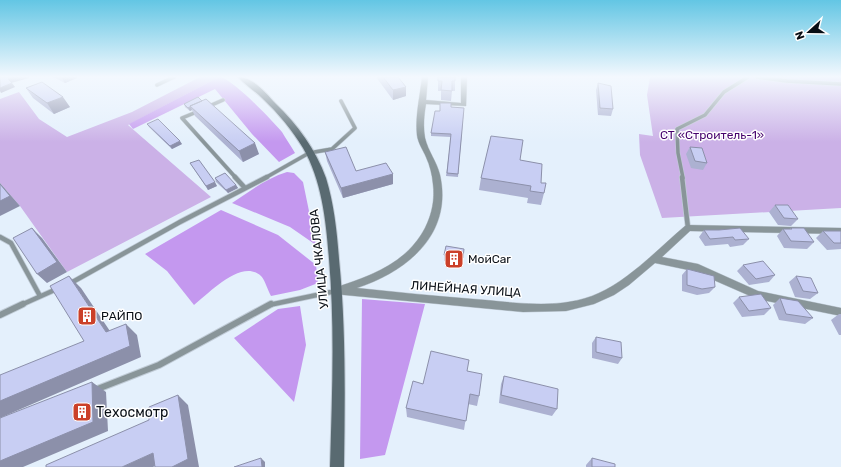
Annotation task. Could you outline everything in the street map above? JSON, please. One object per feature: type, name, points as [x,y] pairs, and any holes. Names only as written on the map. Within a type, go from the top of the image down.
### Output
[{"type":"main road","name":"УЛИЦА ЧКАЛОВА","points":[[266,99],[300,137],[309,153],[321,178],[329,214],[338,291],[340,343],[337,467]]},
{"type":"street","points":[[338,291],[372,281],[391,271],[406,260],[419,246],[429,230],[436,211],[438,192],[432,162],[421,135],[423,99]]},
{"type":"street","points":[[423,102],[464,105],[464,99]]},
{"type":"street","points":[[688,228],[841,231]]},
{"type":"street","name":"ЛИНЕЙНАЯ УЛИЦА","points":[[338,291],[510,306],[553,308],[574,306],[594,300],[612,292],[654,259],[688,228]]},
{"type":"street","points":[[654,259],[695,267],[757,296],[841,312]]},
{"type":"lane","points":[[688,228],[684,185],[678,153],[677,129],[705,115],[718,99]]},
{"type":"lane","points":[[224,100],[182,118],[245,188]]},
{"type":"lane","points":[[0,315],[70,284],[309,153],[332,149],[355,128],[341,101]]},
{"type":"lane","points":[[0,237],[11,243],[40,296]]},
{"type":"lane","points":[[86,394],[159,365],[272,304],[338,291]]},
{"type":"green space","points":[[0,99],[24,99],[39,119],[67,137],[132,112],[158,99],[178,99],[128,125],[211,197],[67,272],[20,206],[0,183]]},
{"type":"green space","name":"СТ «Строитель-1»","points":[[648,99],[841,99],[841,208],[662,218],[640,155],[639,134],[653,136]]},
{"type":"shaded area","points":[[177,99],[195,99],[133,129],[129,124]]},
{"type":"shaded area","points":[[223,99],[249,99],[282,132],[295,153],[279,162],[252,134]]},
{"type":"shaded area","points":[[287,172],[294,173],[303,182],[316,245],[290,227],[232,203],[266,181]]},
{"type":"shaded area","points":[[221,210],[278,235],[316,265],[318,283],[300,290],[271,296],[261,276],[253,272],[245,271],[226,279],[194,305],[167,271],[145,254]]},
{"type":"shaded area","points":[[362,299],[425,304],[385,455],[360,459]]},
{"type":"shaded area","points":[[300,306],[306,345],[294,402],[234,338],[278,309]]},
{"type":"building","points":[[41,99],[58,99],[47,103]]},
{"type":"building","points":[[194,99],[200,99],[202,101],[188,108],[184,104]]},
{"type":"building","points":[[206,99],[255,143],[239,151],[190,106]]},
{"type":"building","points":[[599,99],[612,99],[613,109],[600,108]]},
{"type":"building","points":[[440,103],[451,103],[451,107],[464,108],[458,174],[447,173],[451,134],[431,133],[435,111],[440,111]]},
{"type":"building","points":[[158,119],[180,141],[170,146],[147,124]]},
{"type":"building","points":[[491,136],[523,140],[520,160],[542,164],[541,183],[546,183],[544,193],[530,191],[531,186],[481,178]]},
{"type":"building","points":[[346,147],[356,171],[386,163],[393,174],[341,188],[325,152]]},
{"type":"building","points":[[690,147],[702,148],[707,163],[695,161]]},
{"type":"building","points":[[199,160],[215,182],[206,186],[190,163]]},
{"type":"building","points":[[225,173],[236,185],[226,190],[215,178]]},
{"type":"building","points":[[0,184],[10,196],[0,201]]},
{"type":"building","points":[[775,205],[788,205],[798,219],[784,218]]},
{"type":"building","points":[[32,228],[57,262],[37,274],[13,238]]},
{"type":"building","points":[[740,228],[749,239],[735,240],[733,237],[710,239],[704,230],[719,230]]},
{"type":"building","points":[[791,228],[804,228],[814,242],[791,241],[783,229],[792,229]]},
{"type":"building","points":[[823,231],[841,231],[841,243],[834,243]]},
{"type":"building","points":[[446,246],[464,249],[463,258],[444,255]]},
{"type":"building","points":[[763,261],[775,275],[756,279],[743,265]]},
{"type":"building","points":[[687,269],[714,276],[715,287],[702,289],[687,285]]},
{"type":"building","points":[[69,276],[106,332],[126,324],[130,346],[0,401],[0,375],[84,341],[50,286]]},
{"type":"building","points":[[796,276],[811,278],[818,293],[803,291]]},
{"type":"building","points":[[761,294],[771,308],[749,311],[739,297]]},
{"type":"building","points":[[780,298],[798,301],[813,318],[786,314]]},
{"type":"building","points":[[596,337],[621,342],[622,358],[596,352]]},
{"type":"building","points":[[431,351],[469,360],[467,371],[482,374],[479,396],[470,394],[466,421],[406,408],[413,381],[423,384]]},
{"type":"building","points":[[504,376],[558,389],[557,409],[501,395]]},
{"type":"building","points":[[92,382],[93,422],[0,461],[0,418]]},
{"type":"building","points":[[178,395],[188,459],[172,467],[155,467],[153,453],[122,467],[46,467],[46,465],[149,420],[149,407]]},
{"type":"building","points":[[261,458],[262,467],[234,467]]},
{"type":"building","points":[[592,458],[615,464],[615,467],[592,467]]},
{"type":"place","name":"МойCar","points":[[454,259]]},
{"type":"place","name":"РАЙПО","points":[[87,316]]},
{"type":"place","name":"Техосмотр","points":[[82,412]]}]
